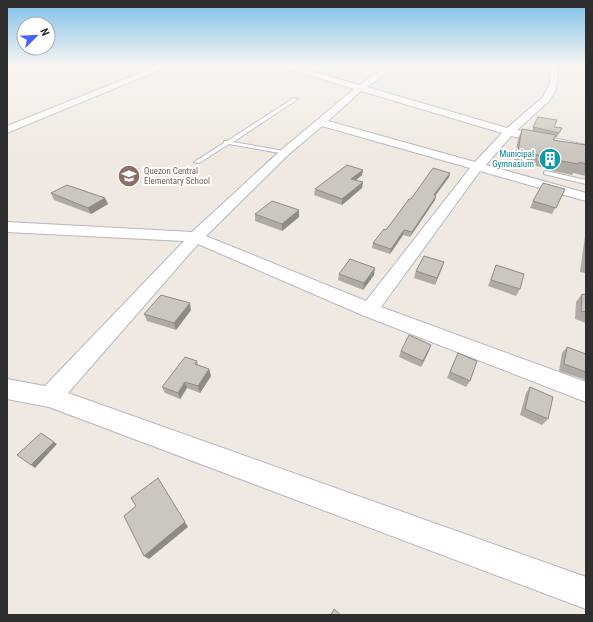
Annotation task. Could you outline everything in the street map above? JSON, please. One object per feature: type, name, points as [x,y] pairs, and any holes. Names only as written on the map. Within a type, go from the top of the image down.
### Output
[{"type":"street","points":[[7,130],[96,94]]},
{"type":"street","points":[[50,397],[196,237],[284,153],[353,94]]},
{"type":"street","points":[[380,94],[509,132],[586,148]]},
{"type":"street","points":[[369,310],[478,167],[509,132],[546,99],[549,94]]},
{"type":"street","points":[[321,122],[586,197]]},
{"type":"street","points":[[7,228],[196,237],[369,310],[586,392]]},
{"type":"street","points":[[7,389],[50,397],[586,593]]},
{"type":"lane","points":[[197,162],[226,142],[296,99]]},
{"type":"lane","points":[[226,142],[284,153]]},
{"type":"lane","points":[[546,173],[586,182]]},
{"type":"building","points":[[538,117],[557,120],[554,127],[562,128],[559,133],[533,127]]},
{"type":"building","points":[[522,129],[556,135],[553,140],[586,145],[586,164],[557,160],[558,159],[518,151]]},
{"type":"building","points":[[347,165],[363,170],[351,179],[363,182],[342,199],[315,189]]},
{"type":"building","points":[[433,168],[450,173],[434,195],[436,196],[412,232],[404,230],[391,249],[373,243],[384,229],[386,230],[409,199],[411,199]]},
{"type":"building","points":[[543,183],[565,189],[556,208],[533,201]]},
{"type":"building","points":[[67,185],[105,198],[88,208],[51,193]]},
{"type":"building","points":[[272,201],[299,210],[282,224],[255,214]]},
{"type":"building","points":[[424,256],[444,262],[437,278],[416,271]]},
{"type":"building","points":[[350,259],[375,268],[364,283],[339,274]]},
{"type":"building","points":[[496,265],[524,274],[520,289],[491,280]]},
{"type":"building","points":[[582,294],[586,295],[586,312],[581,311]]},
{"type":"building","points":[[161,295],[190,303],[174,323],[144,314]]},
{"type":"building","points":[[409,335],[431,345],[423,361],[401,351]]},
{"type":"building","points":[[567,347],[586,354],[586,372],[564,364]]},
{"type":"building","points":[[458,353],[477,361],[470,381],[450,372]]},
{"type":"building","points":[[185,357],[197,361],[195,364],[209,369],[198,386],[185,382],[178,393],[162,387]]},
{"type":"building","points":[[530,387],[553,397],[548,419],[525,409]]},
{"type":"building","points":[[41,433],[54,442],[31,465],[17,455]]},
{"type":"building","points":[[158,478],[185,522],[144,556],[124,516],[136,506],[131,498]]},
{"type":"building","points":[[334,609],[341,615],[331,615]]},
{"type":"place","name":"Municipal Gymnasium","points":[[550,159]]},
{"type":"place","name":"Quezon Central Elementary School","points":[[129,176]]}]
